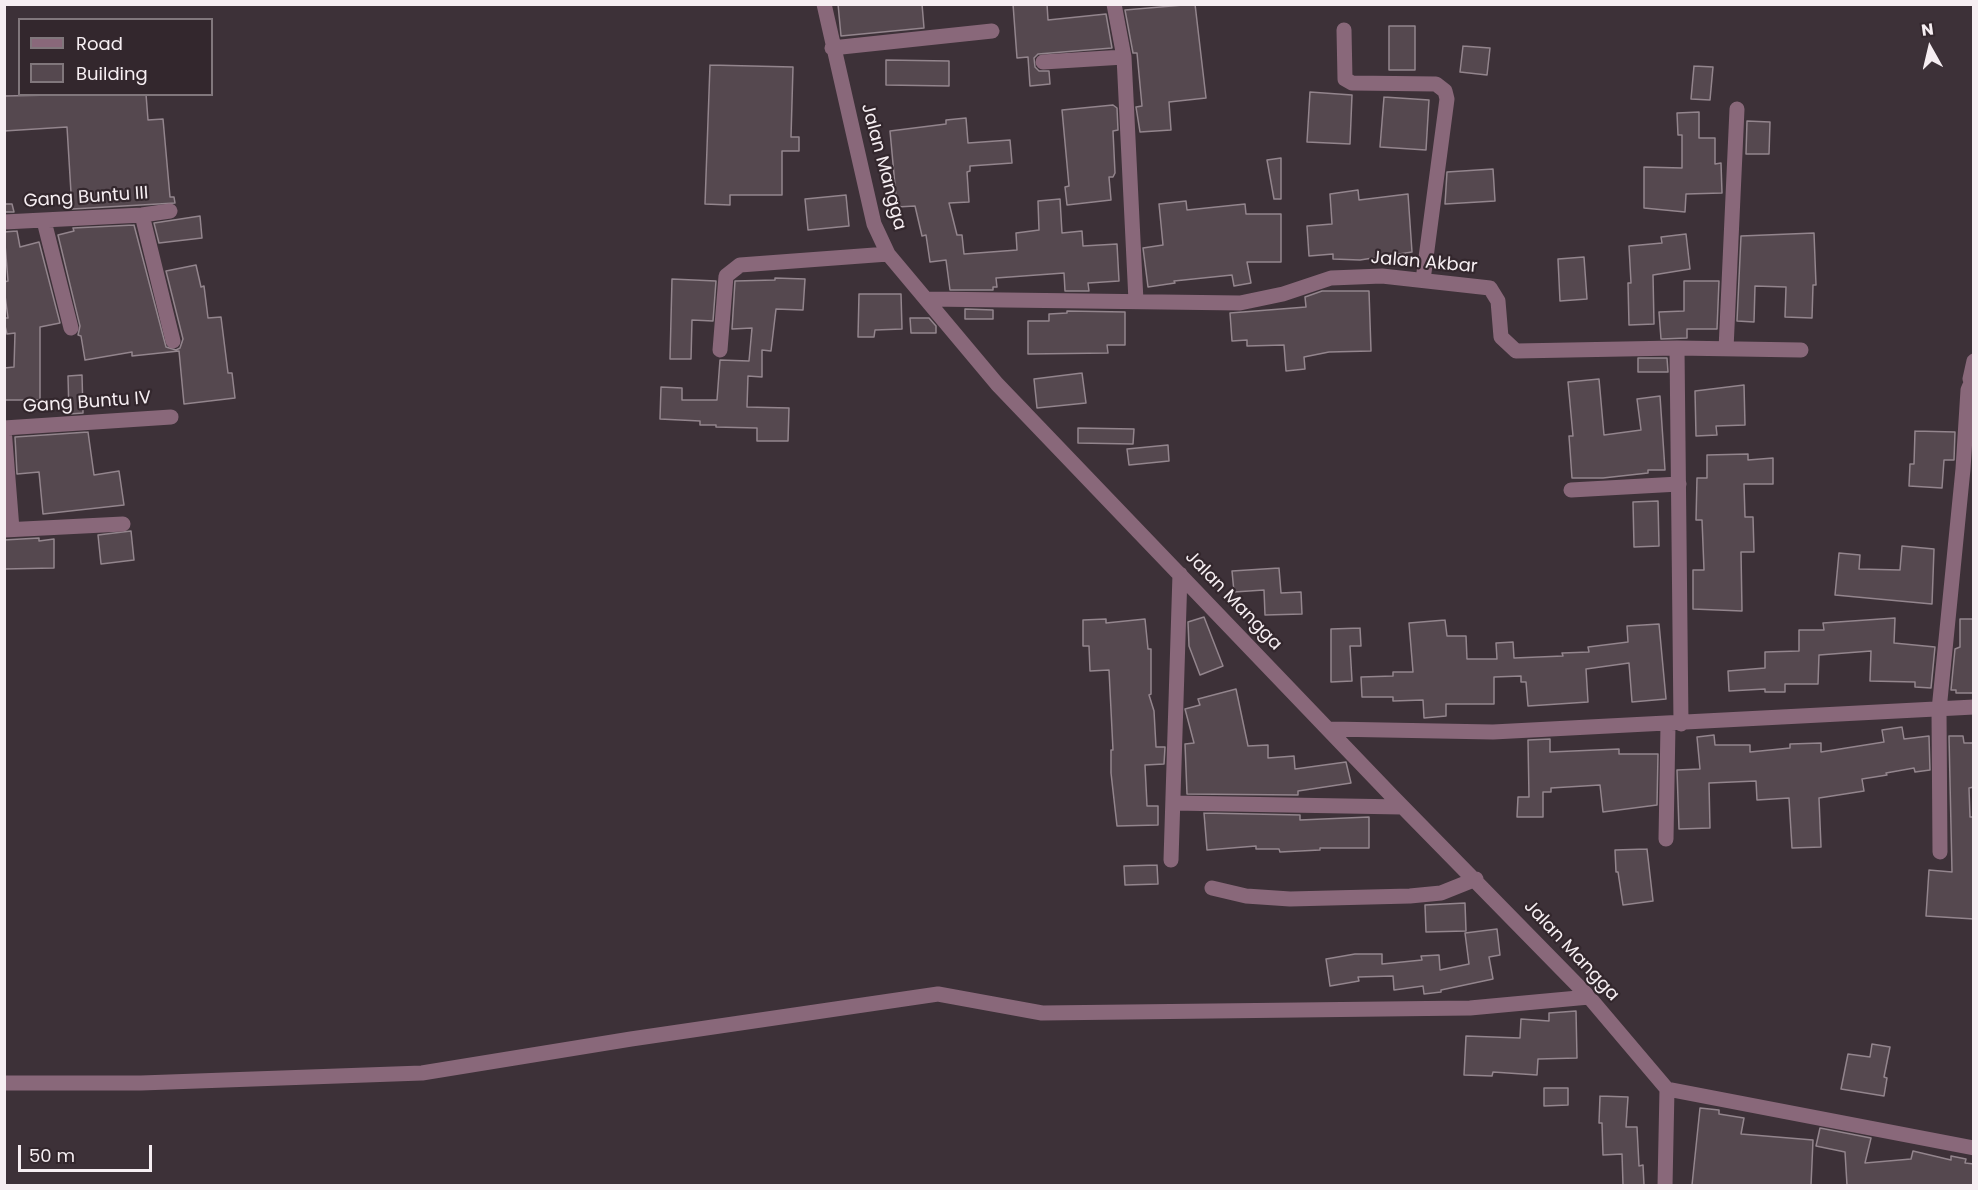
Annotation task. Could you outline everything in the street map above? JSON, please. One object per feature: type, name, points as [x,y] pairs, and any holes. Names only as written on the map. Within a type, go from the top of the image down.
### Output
[{"type":"street","name":"Jalan Mangga","points":[[824,4],[832,48],[874,224],[888,254],[997,384],[1330,729],[1402,807],[1476,879],[1589,997],[1666,1089]]},
{"type":"street","points":[[1114,4],[1124,57],[1136,301]]},
{"type":"street","points":[[1344,30],[1345,79],[1352,83],[1436,84],[1445,92],[1447,99],[1423,280]]},
{"type":"street","points":[[832,48],[992,31]]},
{"type":"street","points":[[1043,62],[1124,57]]},
{"type":"street","points":[[1726,349],[1737,109]]},
{"type":"street","name":"Gang Buntu III","points":[[4,222],[142,215],[170,211]]},
{"type":"street","points":[[142,215],[173,341]]},
{"type":"street","points":[[44,221],[71,328]]},
{"type":"street","points":[[720,350],[726,276],[740,265],[888,254]]},
{"type":"street","name":"Jalan Akbar","points":[[928,299],[1240,303],[1283,294],[1331,278],[1382,276],[1490,288],[1498,301],[1501,337],[1516,351],[1677,348]]},
{"type":"street","points":[[1666,839],[1675,724],[1679,484],[1677,348],[1801,350]]},
{"type":"street","points":[[1941,852],[1939,710],[1974,361]]},
{"type":"street","name":"Gang Buntu IV","points":[[4,428],[171,417]]},
{"type":"street","points":[[4,428],[8,530],[123,524]]},
{"type":"street","points":[[1571,490],[1679,484]]},
{"type":"street","points":[[1171,860],[1180,574]]},
{"type":"street","points":[[1330,729],[1493,732],[1974,707]]},
{"type":"street","points":[[1173,803],[1402,807]]},
{"type":"street","points":[[1212,888],[1246,896],[1290,899],[1410,896],[1441,893],[1476,879]]},
{"type":"street","points":[[4,1083],[141,1083],[422,1073],[631,1039],[938,994],[1042,1013],[1470,1008],[1589,997]]},
{"type":"street","points":[[1665,1185],[1666,1089],[1974,1148]]},
{"type":"building","points":[[838,4],[922,4],[924,28],[841,36]]},
{"type":"building","points":[[1013,4],[1047,4],[1048,20],[1106,14],[1112,48],[1038,54],[1034,58],[1035,67],[1039,71],[1049,71],[1050,84],[1030,86],[1028,57],[1017,58]]},
{"type":"building","points":[[1195,4],[1206,98],[1169,102],[1171,130],[1140,132],[1136,107],[1142,106],[1137,53],[1133,53],[1125,10]]},
{"type":"building","points":[[1389,26],[1415,26],[1415,70],[1389,70]]},
{"type":"building","points":[[1463,46],[1490,48],[1487,75],[1460,72]]},
{"type":"building","points":[[886,60],[949,61],[949,86],[886,85]]},
{"type":"building","points":[[710,65],[793,67],[791,137],[799,137],[799,151],[782,151],[782,195],[730,195],[730,205],[705,204]]},
{"type":"building","points":[[1694,66],[1713,67],[1710,100],[1691,99]]},
{"type":"building","points":[[1310,92],[1352,95],[1350,144],[1307,142]]},
{"type":"building","points":[[4,96],[146,96],[148,120],[163,119],[170,197],[174,197],[175,203],[72,209],[67,127],[4,131]]},
{"type":"building","points":[[1384,97],[1429,100],[1426,150],[1380,147]]},
{"type":"building","points":[[1113,105],[1117,108],[1118,130],[1113,131],[1115,173],[1113,177],[1109,177],[1111,200],[1067,205],[1065,187],[1069,186],[1062,110]]},
{"type":"building","points":[[1699,112],[1699,138],[1715,138],[1715,164],[1721,163],[1722,193],[1686,194],[1685,212],[1644,208],[1644,167],[1682,168],[1682,135],[1678,135],[1677,113]]},
{"type":"building","points":[[966,118],[968,143],[1010,140],[1012,163],[970,166],[970,171],[967,172],[969,202],[949,203],[957,235],[962,235],[964,254],[1017,250],[1016,233],[1039,230],[1038,201],[1060,199],[1062,233],[1082,231],[1083,246],[1117,244],[1119,281],[1088,283],[1089,291],[1065,291],[1064,273],[996,278],[997,287],[993,287],[993,290],[950,290],[946,260],[930,262],[926,235],[922,236],[915,206],[897,207],[890,131],[946,124],[946,120]]},
{"type":"building","points":[[1747,121],[1770,122],[1769,154],[1746,154]]},
{"type":"building","points":[[1281,158],[1281,199],[1274,199],[1267,160]]},
{"type":"building","points":[[1493,169],[1495,201],[1445,204],[1447,172]]},
{"type":"building","points":[[1358,190],[1359,200],[1408,194],[1412,252],[1360,260],[1333,259],[1333,254],[1309,256],[1307,226],[1332,224],[1330,194]]},
{"type":"building","points":[[846,195],[849,226],[808,230],[805,199]]},
{"type":"building","points":[[1186,201],[1187,210],[1245,204],[1246,214],[1281,214],[1281,262],[1247,262],[1251,283],[1234,286],[1232,275],[1174,281],[1175,283],[1148,287],[1143,248],[1163,245],[1159,204]]},
{"type":"building","points":[[4,204],[12,204],[14,212],[4,212]]},
{"type":"building","points":[[200,216],[202,238],[159,243],[154,223]]},
{"type":"building","points":[[134,225],[166,347],[176,350],[180,348],[183,339],[166,271],[196,265],[201,287],[204,286],[208,318],[221,317],[228,373],[232,373],[235,398],[184,404],[179,351],[132,356],[132,352],[85,360],[81,336],[78,335],[80,326],[58,235],[74,231],[73,228]]},
{"type":"building","points":[[17,231],[20,247],[39,242],[60,323],[40,327],[40,400],[4,400],[4,368],[14,367],[15,333],[7,334],[4,322],[4,318],[8,318],[4,282],[8,281],[4,232]]},
{"type":"building","points":[[1814,233],[1816,285],[1813,285],[1812,318],[1785,317],[1786,287],[1755,286],[1754,322],[1737,321],[1741,236]]},
{"type":"building","points":[[1686,234],[1690,269],[1653,275],[1654,324],[1629,325],[1628,283],[1631,283],[1629,246],[1662,243],[1661,237]]},
{"type":"building","points":[[1584,257],[1587,299],[1560,301],[1558,259]]},
{"type":"building","points":[[775,278],[805,279],[803,310],[776,309],[771,351],[762,350],[762,377],[748,376],[747,407],[789,408],[788,441],[757,441],[757,428],[716,427],[716,425],[700,425],[700,421],[660,419],[661,387],[682,388],[682,400],[717,400],[720,360],[749,361],[752,328],[732,329],[735,281],[775,280]]},
{"type":"building","points":[[672,279],[716,281],[713,321],[692,320],[691,359],[670,359]]},
{"type":"building","points":[[1684,281],[1719,281],[1717,329],[1687,329],[1687,338],[1661,339],[1659,312],[1684,311]]},
{"type":"building","points":[[1322,291],[1369,291],[1371,351],[1329,352],[1304,357],[1305,369],[1286,371],[1284,345],[1247,346],[1247,340],[1232,341],[1230,313],[1306,307],[1305,297]]},
{"type":"building","points":[[859,294],[901,294],[902,329],[875,330],[874,337],[858,337]]},
{"type":"building","points":[[965,309],[993,310],[993,319],[965,319]]},
{"type":"building","points":[[1067,311],[1125,312],[1125,345],[1107,345],[1108,353],[1028,354],[1028,321],[1049,321],[1049,314],[1067,313]]},
{"type":"building","points":[[910,318],[929,318],[936,326],[936,333],[911,333]]},
{"type":"building","points":[[1638,358],[1667,358],[1668,372],[1638,372]]},
{"type":"building","points":[[1082,373],[1086,403],[1037,408],[1034,379]]},
{"type":"building","points":[[82,375],[83,413],[69,414],[68,376]]},
{"type":"building","points":[[1599,379],[1604,435],[1641,430],[1637,399],[1660,396],[1665,470],[1648,470],[1648,473],[1603,478],[1572,478],[1569,436],[1573,436],[1568,382]]},
{"type":"building","points":[[1744,385],[1745,425],[1716,426],[1717,435],[1696,436],[1695,391]]},
{"type":"building","points":[[1078,428],[1134,429],[1133,444],[1078,443]]},
{"type":"building","points":[[1915,431],[1955,432],[1954,460],[1944,460],[1942,488],[1909,486],[1910,464],[1914,464]]},
{"type":"building","points":[[88,432],[94,475],[119,471],[124,505],[43,514],[39,472],[17,474],[15,437]]},
{"type":"building","points":[[1168,445],[1169,461],[1129,465],[1127,449]]},
{"type":"building","points":[[1748,454],[1748,460],[1773,458],[1773,484],[1744,484],[1745,517],[1753,517],[1754,552],[1741,552],[1742,611],[1693,609],[1693,570],[1704,570],[1702,520],[1696,520],[1697,478],[1707,478],[1707,455]]},
{"type":"building","points":[[1658,501],[1659,546],[1634,547],[1633,502]]},
{"type":"building","points":[[131,531],[134,560],[101,564],[98,535]]},
{"type":"building","points":[[39,538],[39,541],[54,539],[54,568],[4,569],[4,540]]},
{"type":"building","points":[[1902,546],[1934,549],[1932,604],[1835,595],[1839,553],[1860,555],[1859,569],[1900,570]]},
{"type":"building","points":[[1279,568],[1281,593],[1301,592],[1302,614],[1265,615],[1264,590],[1234,592],[1232,571]]},
{"type":"building","points":[[1204,617],[1223,666],[1200,675],[1189,646],[1188,622]]},
{"type":"building","points":[[1895,618],[1894,643],[1935,647],[1931,688],[1915,687],[1915,682],[1870,681],[1871,651],[1819,655],[1818,684],[1785,684],[1785,692],[1765,692],[1765,689],[1729,691],[1728,671],[1765,668],[1765,652],[1799,651],[1799,630],[1824,630],[1823,623]]},
{"type":"building","points":[[1106,619],[1106,623],[1145,619],[1148,649],[1151,649],[1151,694],[1149,695],[1154,711],[1156,747],[1165,747],[1164,764],[1145,765],[1147,806],[1158,806],[1158,825],[1117,826],[1111,773],[1111,750],[1113,750],[1109,670],[1090,671],[1089,646],[1083,646],[1083,620]]},
{"type":"building","points":[[1960,619],[1974,619],[1974,693],[1956,693],[1956,690],[1951,690],[1955,649],[1960,647]]},
{"type":"building","points":[[1445,620],[1447,636],[1466,636],[1467,659],[1497,659],[1496,643],[1513,642],[1514,658],[1563,656],[1562,653],[1589,652],[1588,647],[1628,642],[1627,626],[1659,624],[1666,699],[1632,702],[1629,663],[1586,669],[1588,702],[1528,706],[1526,682],[1521,682],[1521,676],[1494,677],[1494,704],[1446,704],[1446,716],[1424,718],[1423,700],[1393,701],[1393,697],[1362,697],[1361,677],[1393,676],[1393,672],[1413,672],[1409,623]]},
{"type":"building","points":[[1360,628],[1361,646],[1350,646],[1352,681],[1331,682],[1331,629]]},
{"type":"building","points":[[1236,689],[1248,746],[1268,745],[1268,758],[1294,756],[1295,769],[1346,762],[1351,783],[1298,791],[1298,795],[1187,794],[1185,744],[1194,743],[1185,709],[1200,705],[1198,699]]},
{"type":"building","points":[[1902,727],[1904,739],[1929,736],[1930,770],[1915,772],[1914,768],[1862,779],[1864,791],[1819,798],[1821,847],[1792,848],[1789,798],[1757,800],[1756,781],[1709,783],[1710,828],[1679,829],[1677,770],[1700,769],[1697,737],[1714,735],[1715,745],[1750,745],[1750,752],[1790,748],[1790,744],[1821,743],[1821,752],[1884,742],[1882,730]]},
{"type":"building","points":[[1949,736],[1963,736],[1964,743],[1974,743],[1974,787],[1969,788],[1970,817],[1974,817],[1974,919],[1926,916],[1929,870],[1952,872]]},
{"type":"building","points":[[1550,739],[1550,752],[1619,749],[1619,754],[1658,754],[1657,805],[1603,812],[1600,785],[1551,788],[1551,792],[1543,792],[1543,817],[1517,817],[1518,797],[1529,797],[1528,740]]},
{"type":"building","points":[[1204,813],[1300,815],[1300,820],[1369,817],[1369,848],[1320,848],[1320,850],[1280,852],[1279,849],[1256,849],[1256,846],[1207,850]]},
{"type":"building","points":[[1647,849],[1653,901],[1623,905],[1618,872],[1616,872],[1615,850]]},
{"type":"building","points":[[1157,865],[1158,884],[1125,885],[1124,866]]},
{"type":"building","points":[[1465,903],[1466,931],[1426,932],[1425,905]]},
{"type":"building","points":[[1497,929],[1500,955],[1489,957],[1493,979],[1424,994],[1423,986],[1394,990],[1393,976],[1358,977],[1359,981],[1330,986],[1326,959],[1355,954],[1382,954],[1382,964],[1422,960],[1421,956],[1439,955],[1440,970],[1469,964],[1465,933]]},
{"type":"building","points":[[1576,1011],[1577,1058],[1538,1059],[1537,1075],[1493,1072],[1492,1076],[1464,1075],[1466,1036],[1520,1038],[1521,1019],[1549,1021],[1549,1013]]},
{"type":"building","points":[[1872,1044],[1890,1047],[1884,1077],[1887,1078],[1884,1096],[1841,1089],[1848,1054],[1870,1057]]},
{"type":"building","points":[[1544,1088],[1568,1088],[1568,1105],[1544,1106]]},
{"type":"building","points":[[1600,1096],[1628,1097],[1626,1127],[1637,1127],[1639,1166],[1643,1165],[1644,1185],[1623,1185],[1622,1154],[1603,1155],[1602,1123],[1599,1123]]},
{"type":"building","points":[[1700,1108],[1719,1110],[1719,1114],[1744,1118],[1741,1134],[1813,1140],[1811,1185],[1692,1185]]},
{"type":"building","points":[[1820,1128],[1871,1138],[1865,1163],[1911,1159],[1913,1151],[1951,1160],[1951,1156],[1966,1159],[1965,1163],[1974,1164],[1974,1185],[1847,1185],[1845,1152],[1816,1146]]}]
